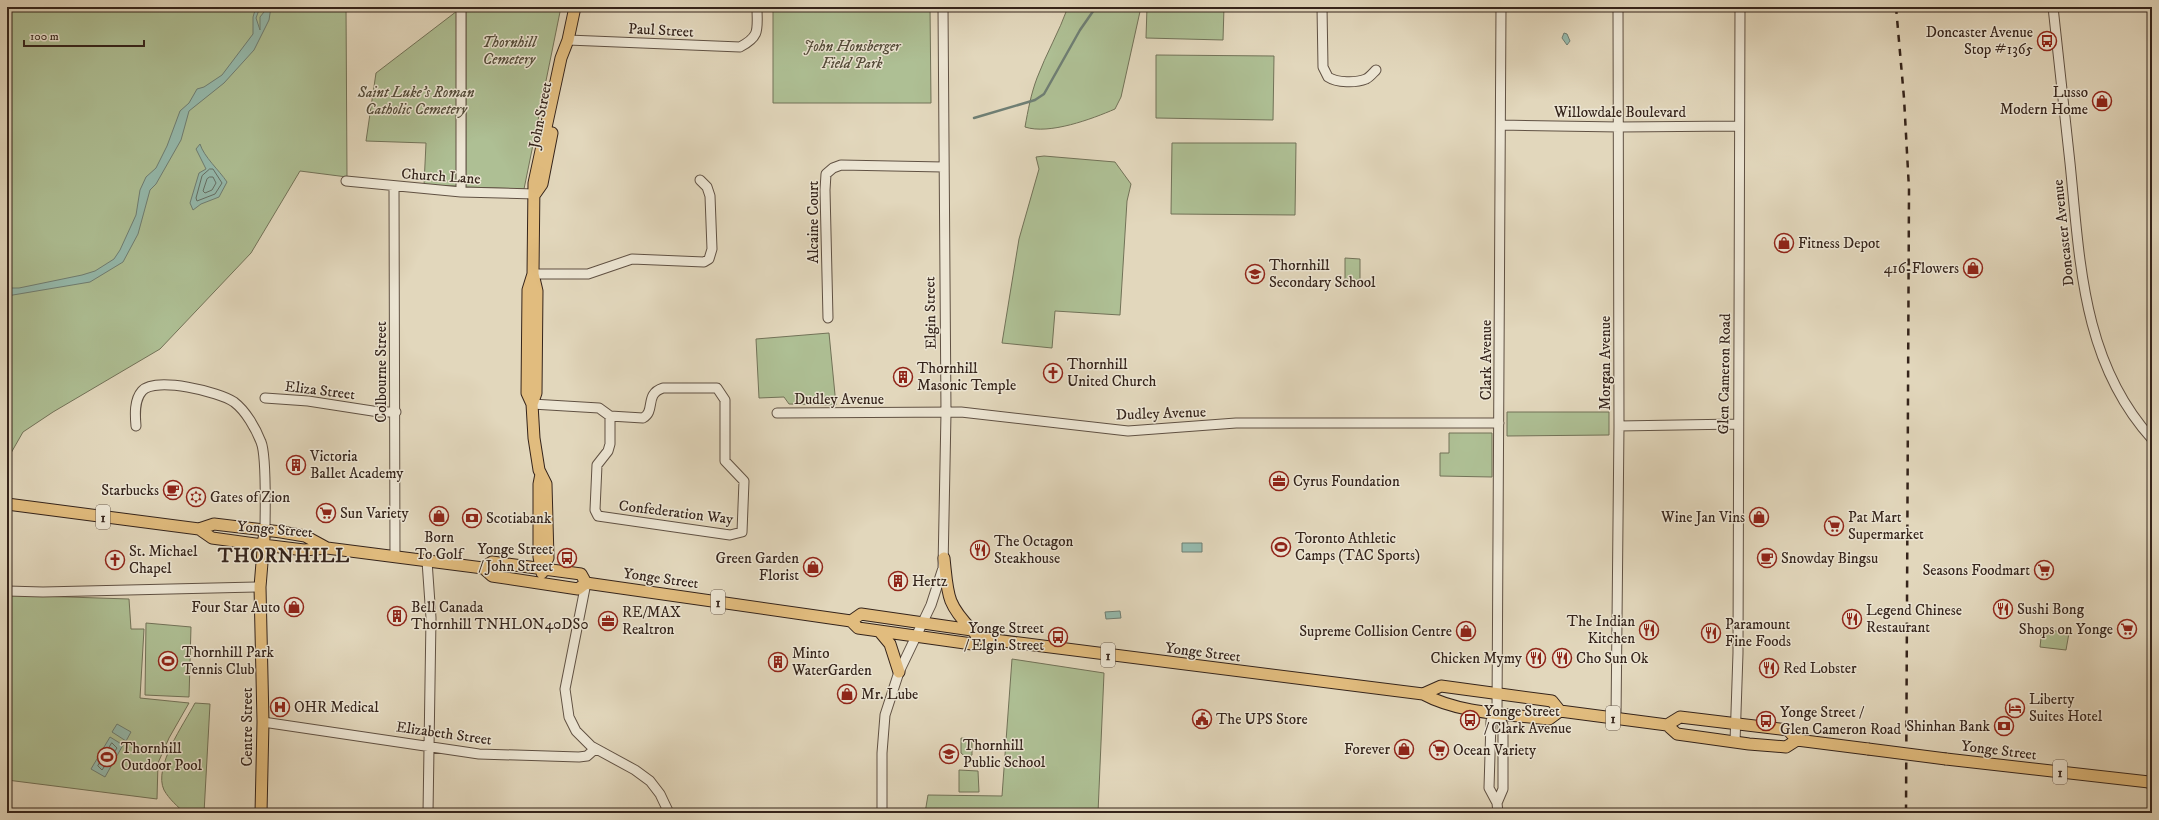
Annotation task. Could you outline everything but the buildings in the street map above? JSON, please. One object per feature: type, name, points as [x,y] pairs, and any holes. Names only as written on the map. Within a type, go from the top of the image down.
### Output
[{"type":"main road","name":"John Street","points":[[541,584],[542,569],[548,558],[546,484],[541,474],[534,438],[532,404],[536,393],[537,291],[533,274],[535,194],[542,184],[568,59],[568,40],[574,7]]},
{"type":"main road","name":"Yonge Street","points":[[7,504],[199,529],[214,524],[264,530],[305,536],[327,548]]},
{"type":"main road","name":"Yonge Street","points":[[199,529],[212,538],[304,550],[327,548],[483,568],[492,576],[541,584],[578,589],[586,583],[851,621],[858,628],[880,632],[972,644],[975,634]]},
{"type":"main road","name":"Centre Street","points":[[261,813],[262,722],[260,587],[264,530]]},
{"type":"main road","points":[[944,558],[948,594],[953,608],[975,634]]},
{"type":"main road","name":"Yonge Street","points":[[483,568],[492,562],[581,574],[586,583]]},
{"type":"main road","name":"Yonge Street","points":[[851,621],[861,614],[922,622],[975,634],[1423,694],[1439,702],[1497,713],[1549,719],[1560,711],[1667,725],[1677,734],[1735,742],[1786,747],[1797,740],[2151,783]]},
{"type":"main road","points":[[880,632],[890,644],[899,672]]},
{"type":"main road","name":"Yonge Street","points":[[1423,694],[1441,686],[1552,701],[1560,711]]},
{"type":"main road","name":"Yonge Street","points":[[1667,725],[1680,717],[1736,723],[1788,730],[1797,740]]},
{"type":"street","points":[[461,7],[461,192]]},
{"type":"street","name":"Paul Street","points":[[568,40],[740,47],[752,41],[757,31],[757,7]]},
{"type":"street","name":"Elgin Street","points":[[882,813],[883,722],[899,672],[938,587],[944,558],[946,413],[943,7]]},
{"type":"street","points":[[1322,7],[1323,61],[1328,77],[1337,82],[1366,79],[1376,70]]},
{"type":"street","name":"Clark Avenue","points":[[1497,713],[1501,7]]},
{"type":"street","name":"Morgan Avenue","points":[[1616,718],[1619,426],[1618,7]]},
{"type":"street","name":"Glen Cameron Road","points":[[1735,742],[1738,652],[1737,424],[1740,7]]},
{"type":"street","name":"Doncaster Avenue","points":[[2053,7],[2076,238],[2085,299],[2105,361],[2118,392],[2130,413],[2152,439]]},
{"type":"street","name":"Willowdale Boulevard","points":[[1501,125],[1619,127],[1740,126]]},
{"type":"street","name":"Alcaine Court","points":[[828,318],[825,190],[826,174],[841,165],[943,167]]},
{"type":"street","points":[[533,274],[588,274],[632,259],[704,262],[709,259],[712,249],[710,196],[707,187],[700,180]]},
{"type":"street","name":"Church Lane","points":[[346,181],[461,192],[535,194]]},
{"type":"street","name":"Colbourne Street","points":[[394,186],[396,412],[395,557]]},
{"type":"street","points":[[136,426],[135,412],[138,400],[142,391],[153,384],[197,389],[222,396],[235,403],[255,428],[262,444],[264,530]]},
{"type":"street","name":"Confederation Way","points":[[532,404],[599,408],[610,416],[643,418],[646,417],[649,412],[651,397],[657,390],[663,388],[713,386],[720,390],[725,400],[725,461],[744,481],[742,532],[730,535],[598,516],[595,510],[597,465],[608,451],[610,444],[610,416]]},
{"type":"street","name":"Eliza Street","points":[[264,398],[308,401],[379,412],[396,412]]},
{"type":"street","name":"Dudley Avenue","points":[[777,413],[961,412],[1128,431],[1236,423],[1499,423]]},
{"type":"street","points":[[1619,426],[1737,424]]},
{"type":"street","points":[[427,561],[431,618],[428,813]]},
{"type":"street","points":[[586,583],[567,677],[566,701],[569,717],[576,731],[595,749],[635,770],[650,781],[660,794],[669,813]]},
{"type":"street","points":[[7,591],[260,587]]},
{"type":"street","points":[[1497,803],[1503,789],[1503,725],[1497,713],[1491,722],[1489,788],[1497,803],[1498,813]]},
{"type":"street","name":"Elizabeth Street","points":[[262,722],[429,745],[479,754],[552,757],[587,756],[595,749]]},
{"type":"green space","points":[[7,7],[346,7],[347,177],[300,171],[251,253],[160,349],[53,412],[23,432],[7,460]]},
{"type":"green space","name":"Thornhill Cemetery","points":[[466,7],[561,7],[524,189],[466,187]]},
{"type":"green space","name":"John Honsberger Field Park","points":[[773,7],[930,7],[931,103],[773,103]]},
{"type":"green space","points":[[1068,7],[1141,7],[1121,97],[1115,109],[1083,121],[1046,129],[1025,127],[1031,96],[1037,78]]},
{"type":"green space","points":[[1147,7],[1224,7],[1223,40],[1146,38]]},
{"type":"green space","name":"Saint Luke’s Roman Catholic Cemetery","points":[[457,11],[459,186],[424,185],[426,143],[366,141],[376,73]]},
{"type":"green space","points":[[1156,55],[1274,56],[1273,120],[1156,118]]},
{"type":"green space","points":[[1172,143],[1296,143],[1295,215],[1171,214]]},
{"type":"green space","points":[[1044,156],[1115,162],[1131,184],[1127,201],[1120,315],[1055,311],[1052,348],[1002,343],[1019,239],[1039,169],[1036,157]]},
{"type":"green space","points":[[1345,258],[1360,259],[1360,286],[1345,286]]},
{"type":"green space","points":[[829,333],[836,405],[789,404],[784,397],[759,398],[756,339]]},
{"type":"green space","points":[[1507,412],[1609,412],[1609,435],[1507,436]]},
{"type":"green space","points":[[1449,433],[1492,433],[1492,477],[1440,476],[1440,453],[1449,453]]},
{"type":"green space","points":[[7,595],[129,599],[131,629],[144,629],[140,698],[189,703],[169,738],[158,763],[157,799],[7,780]]},
{"type":"green space","name":"Thornhill Park Tennis Club","points":[[146,623],[191,627],[189,697],[145,695]]},
{"type":"green space","points":[[2042,629],[2069,633],[2066,650],[2040,647]]},
{"type":"green space","points":[[1012,659],[1104,673],[1098,813],[925,813],[928,795],[1002,796]]},
{"type":"green space","points":[[195,703],[210,704],[204,813],[185,813],[171,800],[164,790],[162,781],[163,770],[171,746]]},
{"type":"green space","points":[[961,738],[972,739],[972,755],[967,758],[961,753]]},
{"type":"green space","points":[[959,770],[978,771],[979,792],[959,792]]},
{"type":"water","points":[[256,7],[260,7],[256,18],[260,30],[260,17],[264,12],[265,7],[271,7],[269,20],[254,50],[224,83],[189,111],[181,140],[156,184],[150,190],[138,234],[123,262],[90,282],[7,296],[7,288],[19,288],[82,275],[95,271],[114,259],[120,250],[136,215],[140,190],[146,177],[156,168],[167,146],[180,111],[189,103],[197,89],[204,87],[222,75],[253,34],[253,17]]},
{"type":"water","points":[[1564,33],[1567,34],[1570,41],[1567,45],[1562,38]]},
{"type":"water","points":[[200,144],[208,159],[227,182],[219,197],[201,204],[193,210],[190,203],[199,173],[206,169],[196,149]]},
{"type":"water","points":[[1182,543],[1202,543],[1202,552],[1182,552]]},
{"type":"water","points":[[1120,611],[1121,618],[1106,619],[1105,612]]},
{"type":"water","points":[[117,724],[131,732],[126,741],[112,732]]},
{"type":"water","name":"Thornhill Outdoor Pool","points":[[110,737],[123,745],[105,777],[91,769]]},
{"type":"waterway","points":[[974,118],[1035,100],[1044,94],[1080,30],[1096,7]]},
{"type":"railway","points":[[1896,7],[1904,98],[1909,189],[1906,813]]},
{"type":"place","name":"Doncaster Avenue Stop #1365","points":[[2047,41]]},
{"type":"place","name":"Lusso Modern Home","points":[[2102,101]]},
{"type":"place","name":"Fitness Depot","points":[[1784,243]]},
{"type":"place","name":"416-Flowers","points":[[1973,268]]},
{"type":"place","name":"Thornhill Secondary School","points":[[1255,274]]},
{"type":"place","name":"Thornhill United Church","points":[[1053,373]]},
{"type":"place","name":"Thornhill Masonic Temple","points":[[903,377]]},
{"type":"place","name":"Victoria Ballet Academy","points":[[296,465]]},
{"type":"place","name":"Cyrus Foundation","points":[[1279,481]]},
{"type":"place","name":"Starbucks","points":[[173,490]]},
{"type":"place","name":"Gates of Zion","points":[[196,497]]},
{"type":"place","name":"Sun Variety","points":[[326,513]]},
{"type":"place","name":"Born To Golf","points":[[439,516]]},
{"type":"place","name":"Wine Jan Vins","points":[[1759,517]]},
{"type":"place","name":"Scotiabank","points":[[472,518]]},
{"type":"place","name":"Pat Mart Supermarket","points":[[1834,526]]},
{"type":"place","name":"Toronto Athletic Camps (TAC Sports)","points":[[1281,547]]},
{"type":"place","name":"The Octagon Steakhouse","points":[[980,550]]},
{"type":"place","name":"Yonge Street / John Street","points":[[567,558]]},
{"type":"place","name":"Snowday Bingsu","points":[[1767,558]]},
{"type":"place","name":"St. Michael Chapel","points":[[115,560]]},
{"type":"place","name":"Green Garden Florist","points":[[813,567]]},
{"type":"place","name":"Seasons Foodmart","points":[[2044,570]]},
{"type":"place","name":"Hertz","points":[[898,581]]},
{"type":"place","name":"Four Star Auto","points":[[294,607]]},
{"type":"place","name":"Sushi Bong","points":[[2003,609]]},
{"type":"place","name":"Bell Canada Thornhill TNHLON40DS0","points":[[397,616]]},
{"type":"place","name":"Legend Chinese Restaurant","points":[[1852,619]]},
{"type":"place","name":"RE/MAX Realtron","points":[[608,621]]},
{"type":"place","name":"Shops on Yonge","points":[[2127,629]]},
{"type":"place","name":"The Indian Kitchen","points":[[1649,630]]},
{"type":"place","name":"Supreme Collision Centre","points":[[1466,631]]},
{"type":"place","name":"Paramount Fine Foods","points":[[1711,633]]},
{"type":"place","name":"Yonge Street / Elgin Street","points":[[1058,637]]},
{"type":"place","name":"Chicken Mymy","points":[[1536,658]]},
{"type":"place","name":"Cho Sun Ok","points":[[1562,658]]},
{"type":"place","name":"Thornhill Park Tennis Club","points":[[168,661]]},
{"type":"place","name":"Minto WaterGarden","points":[[778,662]]},
{"type":"place","name":"Red Lobster","points":[[1769,668]]},
{"type":"place","name":"Mr. Lube","points":[[847,694]]},
{"type":"place","name":"OHR Medical","points":[[280,707]]},
{"type":"place","name":"Liberty Suites Hotel","points":[[2015,708]]},
{"type":"place","name":"The UPS Store","points":[[1202,719]]},
{"type":"place","name":"Yonge Street / Clark Avenue","points":[[1470,720]]},
{"type":"place","name":"Yonge Street / Glen Cameron Road","points":[[1766,721]]},
{"type":"place","name":"Shinhan Bank","points":[[2004,726]]},
{"type":"place","name":"Forever","points":[[1404,749]]},
{"type":"place","name":"Ocean Variety","points":[[1439,750]]},
{"type":"place","name":"Thornhill Public School","points":[[949,754]]},
{"type":"place","name":"Thornhill Outdoor Pool","points":[[107,757]]},
{"type":"district","name":"THORNHILL","points":[[284,555]]}]
